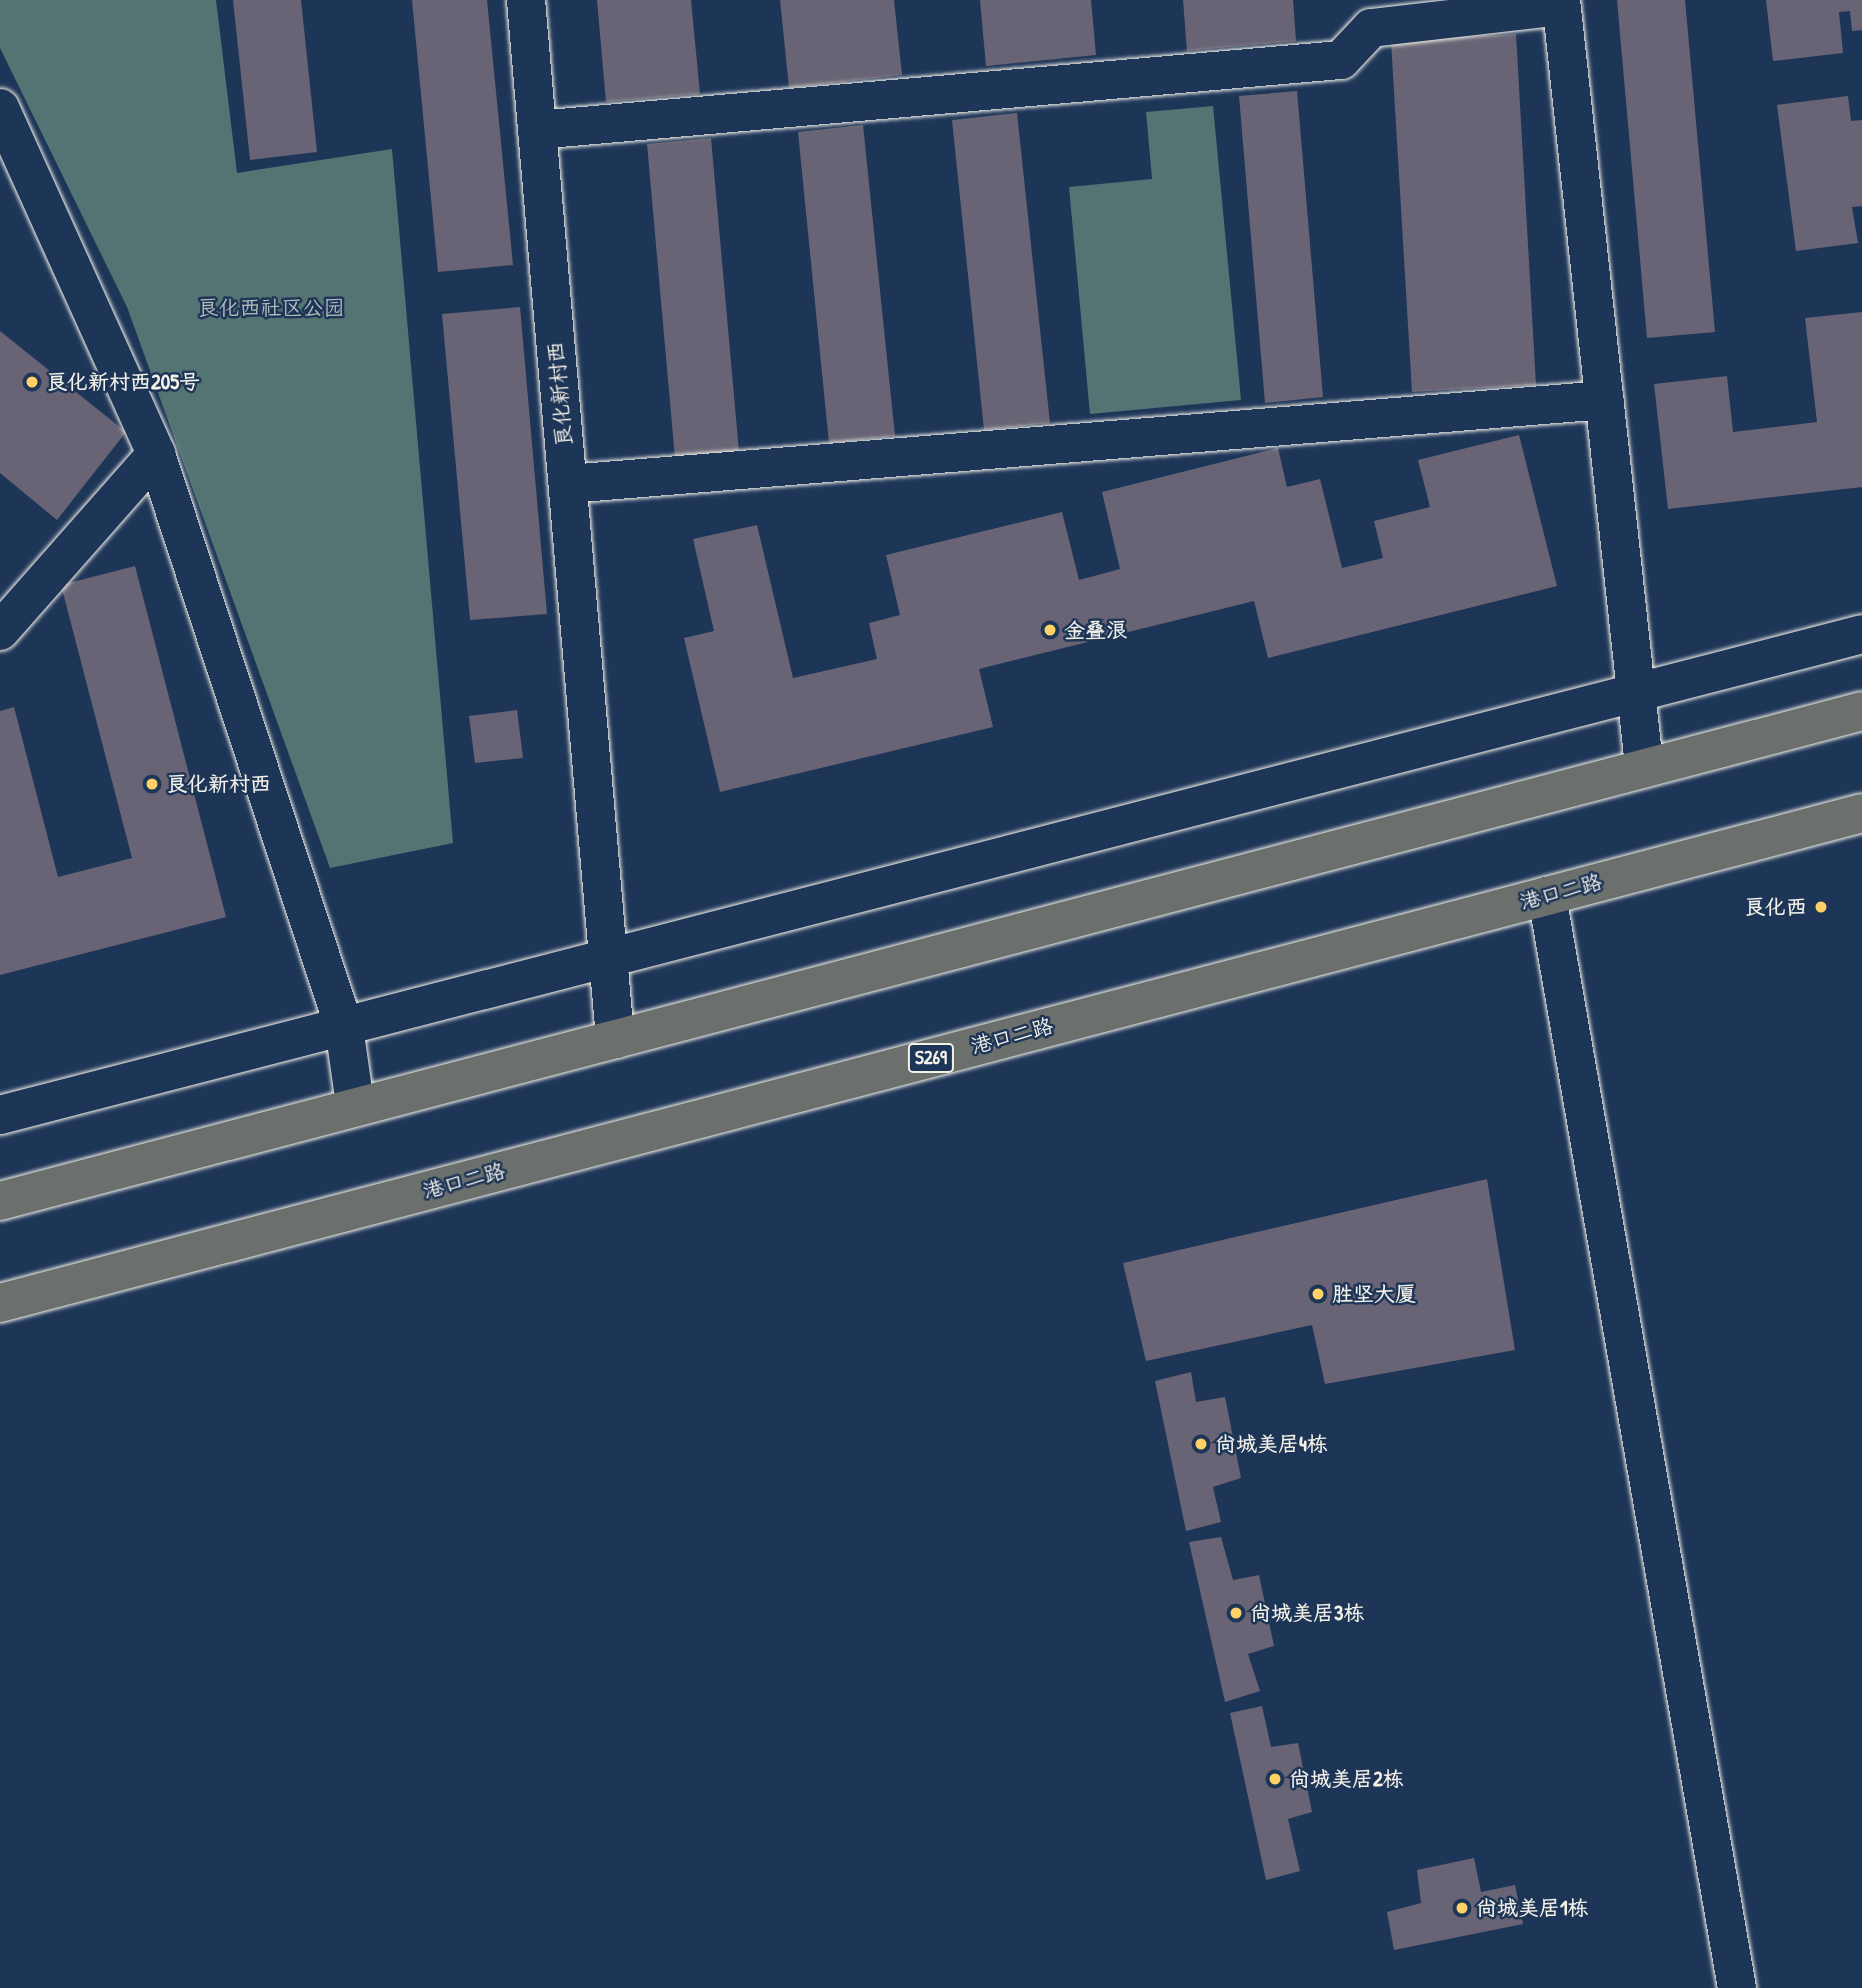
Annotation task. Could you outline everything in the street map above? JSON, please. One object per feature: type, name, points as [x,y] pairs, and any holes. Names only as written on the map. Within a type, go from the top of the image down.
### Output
[{"type":"main road","points":[[0,1200],[1644,765],[1862,711]]},
{"type":"main road","name":"港口二路","points":[[0,1303],[1862,813]]},
{"type":"street","name":"良化新村西","points":[[526,0],[615,1039]]},
{"type":"street","points":[[537,130],[1341,60],[1371,28],[1561,3],[1644,765]]},
{"type":"street","points":[[0,108],[156,454],[344,1027],[355,1104]]},
{"type":"street","points":[[568,484],[1605,401]]},
{"type":"street","points":[[0,631],[156,454]]},
{"type":"street","points":[[0,1115],[609,961],[1862,634]]},
{"type":"street","points":[[1547,896],[1737,1988]]},
{"type":"green space","name":"良化西社区公园","points":[[0,0],[216,0],[237,173],[392,149],[453,843],[330,868],[127,307],[0,48]]},
{"type":"green space","points":[[1213,106],[1241,400],[1090,414],[1069,187],[1152,179],[1146,112]]},
{"type":"building","points":[[233,0],[301,0],[317,152],[250,160]]},
{"type":"building","points":[[412,0],[487,0],[513,265],[438,272]]},
{"type":"building","points":[[597,0],[691,0],[700,94],[606,102]]},
{"type":"building","points":[[780,0],[894,0],[902,75],[789,88]]},
{"type":"building","points":[[980,0],[1091,0],[1096,55],[986,66]]},
{"type":"building","points":[[1183,0],[1293,0],[1296,41],[1187,51]]},
{"type":"building","points":[[1617,0],[1685,0],[1715,332],[1647,338]]},
{"type":"building","points":[[1766,0],[1862,0],[1862,30],[1852,31],[1850,11],[1839,12],[1843,53],[1773,61]]},
{"type":"building","points":[[1516,34],[1536,385],[1412,392],[1391,41]]},
{"type":"building","points":[[1297,91],[1323,397],[1265,403],[1239,96]]},
{"type":"building","points":[[1848,96],[1851,121],[1862,120],[1862,206],[1852,207],[1858,243],[1796,251],[1777,105]]},
{"type":"building","points":[[1017,113],[1050,423],[984,430],[952,120]]},
{"type":"building","points":[[863,125],[895,436],[829,443],[798,132]]},
{"type":"building","points":[[711,138],[739,452],[675,458],[647,144]]},
{"type":"building","points":[[520,307],[547,614],[470,620],[442,314]]},
{"type":"building","points":[[1862,312],[1862,487],[1668,509],[1654,384],[1727,376],[1733,432],[1817,422],[1805,318]]},
{"type":"building","name":"良化新村西205号","points":[[0,331],[126,432],[57,520],[0,473]]},
{"type":"building","points":[[1519,435],[1557,586],[1268,658],[1254,601],[979,669],[993,727],[720,792],[684,638],[714,631],[693,539],[757,525],[793,678],[877,659],[869,623],[900,615],[886,555],[1062,512],[1079,580],[1120,569],[1102,492],[1278,448],[1287,487],[1320,479],[1342,568],[1383,558],[1374,521],[1430,507],[1418,460]]},
{"type":"building","name":"良化新村西","points":[[135,566],[226,917],[0,975],[0,711],[14,707],[58,877],[132,858],[61,585]]},
{"type":"building","points":[[517,710],[523,758],[475,763],[469,716]]},
{"type":"building","name":"胜坚大厦","points":[[1487,1179],[1515,1350],[1325,1384],[1312,1325],[1146,1361],[1123,1263]]},
{"type":"building","name":"尚城美居4栋","points":[[1191,1372],[1196,1402],[1225,1397],[1241,1478],[1213,1487],[1221,1522],[1186,1531],[1155,1381]]},
{"type":"building","name":"尚城美居3栋","points":[[1221,1537],[1233,1580],[1259,1575],[1274,1646],[1248,1654],[1260,1691],[1225,1702],[1189,1542]]},
{"type":"building","name":"尚城美居2栋","points":[[1262,1706],[1271,1747],[1298,1743],[1312,1812],[1288,1819],[1300,1871],[1266,1880],[1230,1713]]},
{"type":"building","name":"尚城美居1栋","points":[[1474,1858],[1481,1892],[1515,1885],[1523,1924],[1394,1950],[1387,1912],[1421,1903],[1417,1870]]},
{"type":"place","name":"良化新村西205号","points":[[32,382]]},
{"type":"place","name":"金叠浪","points":[[1050,630]]},
{"type":"place","name":"良化新村西","points":[[152,784]]},
{"type":"place","name":"良化西","points":[[1821,907]]},
{"type":"place","name":"胜坚大厦","points":[[1318,1294]]},
{"type":"place","name":"尚城美居4栋","points":[[1201,1444]]},
{"type":"place","name":"尚城美居3栋","points":[[1236,1613]]},
{"type":"place","name":"尚城美居2栋","points":[[1275,1779]]},
{"type":"place","name":"尚城美居1栋","points":[[1462,1908]]}]
